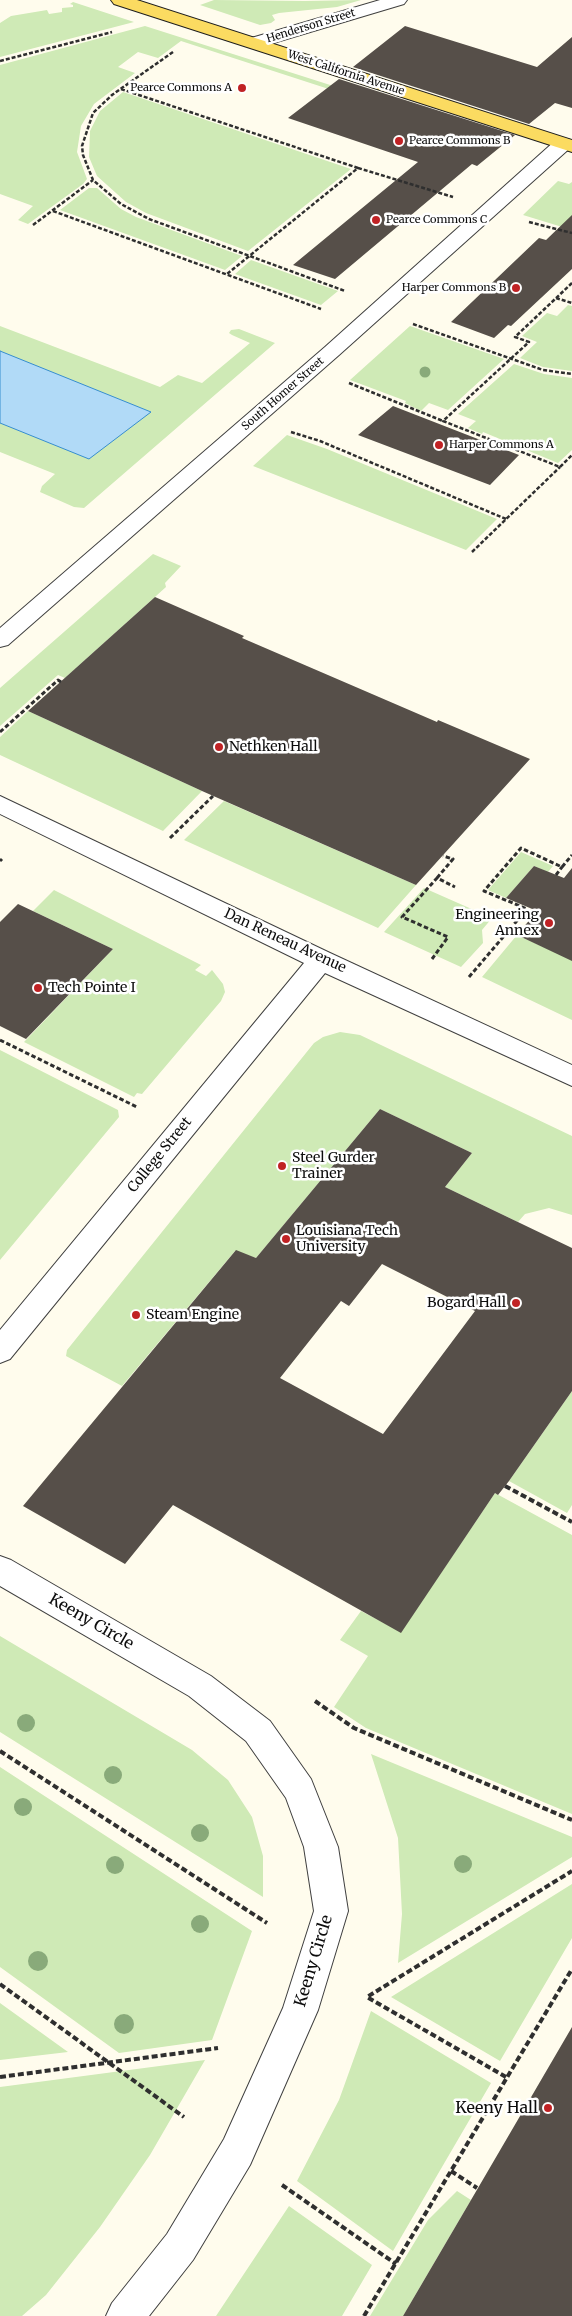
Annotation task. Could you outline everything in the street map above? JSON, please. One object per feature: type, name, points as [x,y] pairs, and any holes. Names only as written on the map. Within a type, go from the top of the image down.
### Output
[{"type":"main road","name":"West California Avenue","points":[[120,0],[567,145]]},
{"type":"street","name":"Henderson Street","points":[[254,43],[398,0]]},
{"type":"street","name":"South Homer Street","points":[[0,640],[567,145]]},
{"type":"street","name":"Dan Reneau Avenue","points":[[0,804],[321,960],[572,1076]]},
{"type":"street","name":"College Street","points":[[0,1351],[321,960]]},
{"type":"street","name":"Keeny Circle","points":[[0,1570],[200,1686],[258,1730],[299,1790],[320,1847],[331,1911],[300,2010],[237,2152],[180,2247],[125,2316]]},
{"type":"path","points":[[0,61],[118,30]]},
{"type":"path","points":[[177,50],[121,88],[93,113],[83,138],[83,155],[93,180],[134,212],[344,291]]},
{"type":"path","points":[[121,88],[358,168],[456,198]]},
{"type":"path","points":[[227,274],[358,168]]},
{"type":"path","points":[[33,225],[93,180]]},
{"type":"path","points":[[52,211],[322,309]]},
{"type":"path","points":[[524,220],[572,233]]},
{"type":"path","points":[[443,421],[529,342],[515,337],[572,283]]},
{"type":"path","points":[[556,298],[572,303]]},
{"type":"path","points":[[406,322],[543,370],[572,374]]},
{"type":"path","points":[[341,380],[560,467]]},
{"type":"path","points":[[283,430],[320,441],[506,519]]},
{"type":"path","points":[[472,552],[572,455]]},
{"type":"path","points":[[0,732],[58,680],[61,682]]},
{"type":"path","points":[[170,838],[214,796]]},
{"type":"path","points":[[469,976],[528,908],[484,891],[521,848],[562,867]]},
{"type":"path","points":[[556,874],[572,855]]},
{"type":"path","points":[[432,959],[448,938],[402,917],[453,859],[443,856]]},
{"type":"path","points":[[437,878],[455,887]]},
{"type":"path","points":[[0,1040],[137,1107]]},
{"type":"path","points":[[505,1486],[572,1522]]},
{"type":"path","points":[[315,1701],[354,1728],[572,1820]]},
{"type":"path","points":[[0,1750],[267,1923]]},
{"type":"path","points":[[506,2077],[366,1997],[572,1871]]},
{"type":"path","points":[[364,2316],[572,1969]]},
{"type":"path","points":[[0,1984],[184,2117]]},
{"type":"path","points":[[0,2077],[218,2048]]},
{"type":"path","points":[[452,2171],[477,2188]]},
{"type":"path","points":[[282,2185],[396,2264]]},
{"type":"green space","points":[[214,0],[361,0],[337,7],[279,13],[272,15],[275,20],[271,23],[260,25],[200,5]]},
{"type":"green space","points":[[73,2],[134,22],[0,57],[0,23],[11,16],[47,10],[49,14],[62,12],[62,8],[73,7],[70,4]]},
{"type":"green space","points":[[145,26],[506,141],[501,145],[181,41],[158,58],[138,52],[118,67],[135,73],[94,104],[81,126],[77,152],[87,179],[83,184],[28,224],[18,220],[33,206],[0,194],[0,65]]},
{"type":"green space","points":[[123,92],[351,169],[248,251],[146,213],[126,202],[97,176],[89,157],[90,131],[100,111]]},
{"type":"green space","points":[[558,181],[569,184],[572,182],[572,230],[523,215]]},
{"type":"green space","points":[[89,188],[97,188],[121,209],[136,217],[242,256],[225,270],[60,210]]},
{"type":"green space","points":[[251,260],[338,291],[321,305],[235,274]]},
{"type":"green space","points":[[568,305],[572,306],[572,371],[543,367],[520,358],[537,342],[522,336],[547,313],[557,316]]},
{"type":"green space","points":[[0,326],[160,387],[178,375],[202,383],[250,343],[229,333],[231,330],[239,329],[275,343],[84,508],[74,507],[40,492],[42,486],[55,474],[0,452]]},
{"type":"green space","points":[[410,326],[504,359],[448,410],[429,403],[421,411],[405,403],[406,401],[350,380]]},
{"type":"green space","points":[[514,364],[544,374],[572,378],[572,450],[558,463],[483,432],[482,434],[468,428],[476,421],[458,414]]},
{"type":"green space","points":[[287,435],[327,449],[497,519],[466,550],[253,466]]},
{"type":"green space","points":[[153,554],[181,566],[165,583],[166,587],[65,678],[58,675],[0,726],[0,688]]},
{"type":"green space","points":[[28,711],[202,791],[163,831],[0,755],[0,737]]},
{"type":"green space","points":[[224,801],[416,885],[378,928],[184,840]]},
{"type":"green space","points":[[521,852],[553,866],[548,872],[534,866],[506,898],[488,890]]},
{"type":"green space","points":[[424,888],[492,918],[482,930],[483,943],[461,967],[384,932]]},
{"type":"green space","points":[[54,890],[201,965],[195,970],[206,976],[212,970],[223,984],[225,992],[221,1001],[142,1094],[137,1093],[134,1097],[24,1042],[113,949],[33,911]]},
{"type":"green space","points":[[517,935],[572,960],[572,1020],[482,977]]},
{"type":"green space","points":[[340,1032],[360,1035],[572,1136],[572,1215],[549,1208],[525,1214],[518,1222],[445,1187],[472,1153],[380,1109],[256,1258],[235,1251],[122,1386],[66,1356],[67,1350],[314,1043],[323,1037]]},
{"type":"green space","points":[[0,1050],[118,1110],[119,1117],[0,1260]]},
{"type":"green space","points":[[572,1391],[572,1505],[567,1513],[509,1481]]},
{"type":"green space","points":[[495,1493],[572,1535],[572,1814],[366,1728],[334,1707],[368,1656],[340,1640],[361,1611],[401,1632]]},
{"type":"green space","points":[[0,1636],[192,1750],[228,1780],[252,1817],[263,1856],[263,1897],[0,1732]]},
{"type":"green space","points":[[371,1754],[572,1837],[572,1857],[398,1963],[402,1914],[398,1838]]},
{"type":"green space","points":[[0,1767],[252,1931],[212,2040],[119,2053],[0,1967]]},
{"type":"green space","points":[[572,1884],[572,1938],[500,2061],[391,1997]]},
{"type":"green space","points":[[0,2003],[68,2052],[0,2060]]},
{"type":"green space","points":[[371,2011],[491,2083],[393,2251],[297,2181],[339,2100]]},
{"type":"green space","points":[[205,2060],[150,2155],[100,2227],[46,2295],[22,2316],[0,2316],[0,2087]]},
{"type":"green space","points":[[457,2191],[471,2200],[403,2316],[370,2316],[428,2220]]},
{"type":"green space","points":[[289,2206],[372,2265],[342,2316],[216,2316]]},
{"type":"water","points":[[0,351],[151,412],[89,459],[0,423]]},
{"type":"building","points":[[405,26],[537,67],[572,37],[572,108],[555,103],[529,124],[353,67]]},
{"type":"building","points":[[339,79],[515,135],[477,166],[472,164],[335,279],[293,265],[418,162],[288,118]]},
{"type":"building","name":"Harper Commons B","points":[[572,215],[572,269],[511,326],[508,325],[494,338],[451,322],[539,238],[546,240]]},
{"type":"building","name":"Harper Commons A","points":[[393,406],[519,455],[490,485],[358,435]]},
{"type":"building","name":"Nethken Hall","points":[[155,597],[244,636],[242,638],[437,722],[438,720],[530,759],[416,885],[202,791],[28,711]]},
{"type":"building","name":"Engineering Annex","points":[[534,866],[564,878],[572,868],[572,961],[517,935],[537,911],[506,898]]},
{"type":"building","name":"Tech Pointe I","points":[[18,904],[113,949],[26,1039],[0,1026],[0,922]]},
{"type":"building","points":[[380,1109],[472,1153],[445,1187],[572,1248],[572,1391],[509,1481],[498,1495],[495,1493],[401,1633],[173,1505],[125,1564],[23,1506],[236,1250],[256,1258]],"holes":[[[382,1264],[475,1311],[383,1434],[280,1378],[341,1301],[349,1306]]]},
{"type":"building","name":"Keeny Hall","points":[[572,2027],[572,2316],[403,2316],[471,2200]]},
{"type":"place","name":"Pearce Commons A","points":[[242,88]]},
{"type":"place","name":"Pearce Commons B","points":[[399,141]]},
{"type":"place","name":"Pearce Commons C","points":[[376,220]]},
{"type":"place","name":"Harper Commons B","points":[[516,288]]},
{"type":"place","name":"Harper Commons A","points":[[439,445]]},
{"type":"place","name":"Nethken Hall","points":[[219,747]]},
{"type":"place","name":"Engineering Annex","points":[[549,923]]},
{"type":"place","name":"Tech Pointe I","points":[[38,988]]},
{"type":"place","name":"Steel Gurder Trainer","points":[[282,1166]]},
{"type":"place","name":"Louisiana Tech University","points":[[286,1239]]},
{"type":"place","name":"Bogard Hall","points":[[516,1303]]},
{"type":"place","name":"Steam Engine","points":[[136,1315]]},
{"type":"place","name":"Keeny Hall","points":[[548,2108]]}]
